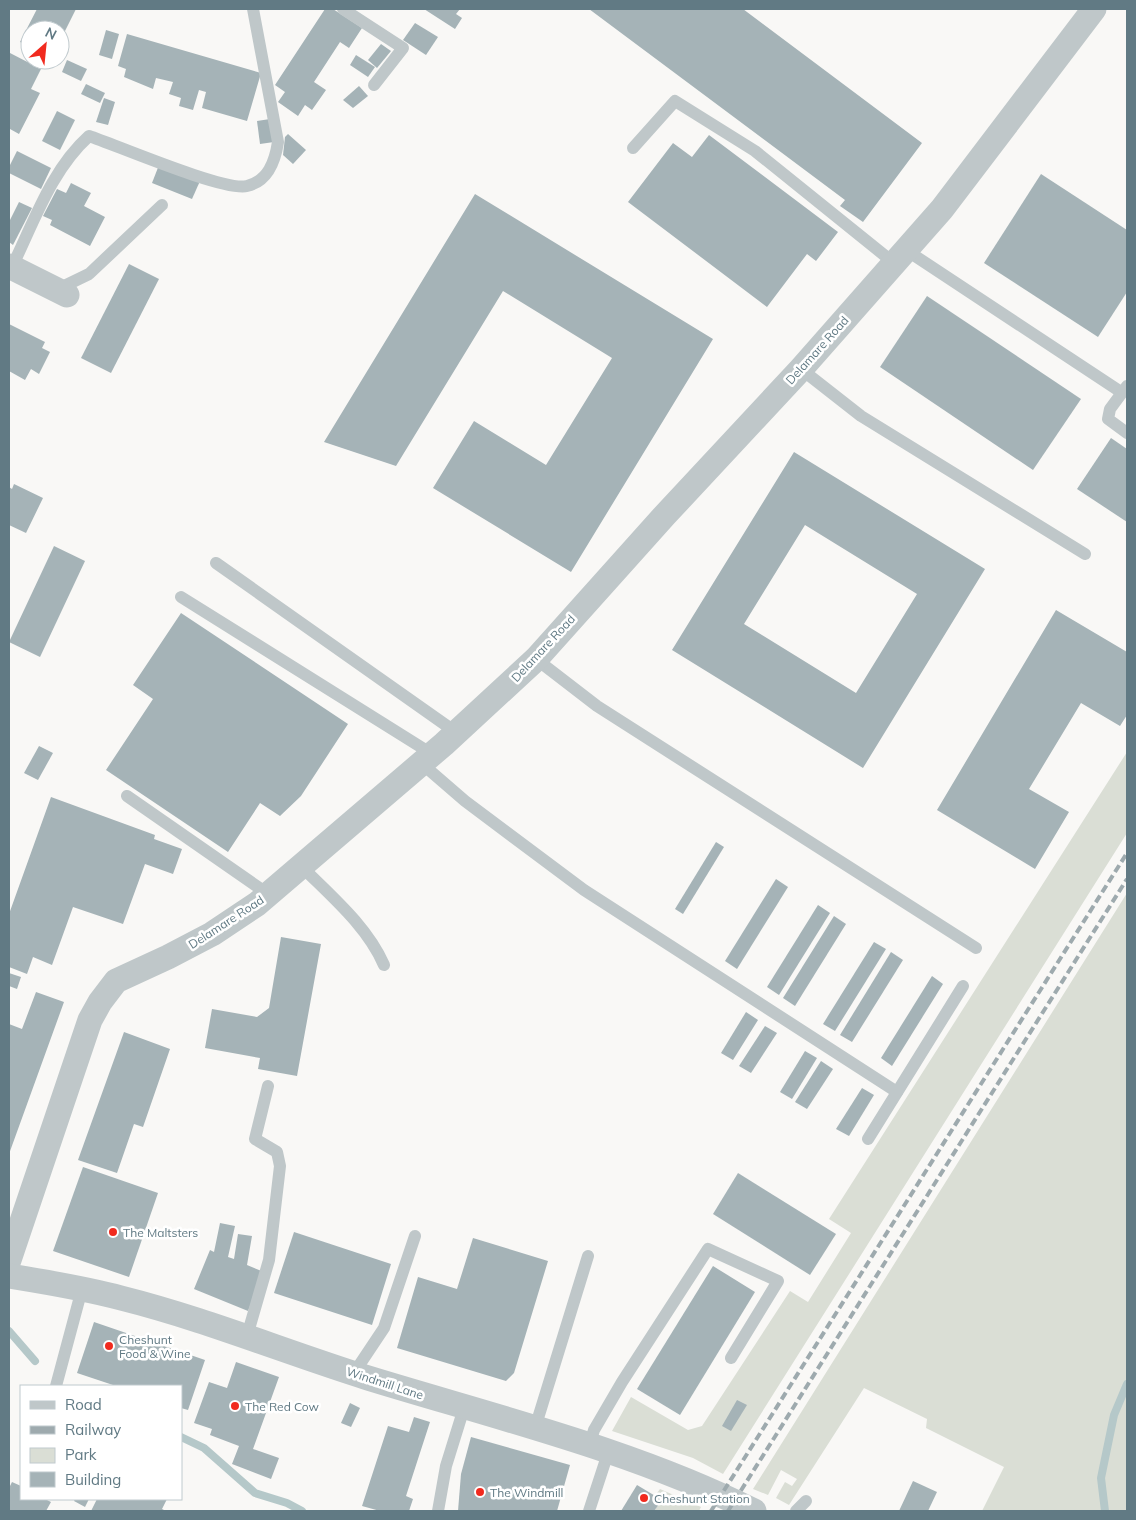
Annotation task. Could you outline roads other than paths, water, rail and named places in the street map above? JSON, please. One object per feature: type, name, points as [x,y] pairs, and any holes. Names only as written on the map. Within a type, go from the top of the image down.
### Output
[{"type":"street","name":"Delamare Road","points":[[9,1260],[90,1020],[100,1002],[116,981],[168,958],[212,934],[257,904],[457,733],[536,659],[801,368],[942,209],[1094,9]]},
{"type":"street","points":[[10,269],[62,292]]},
{"type":"street","name":"Windmill Lane","points":[[9,1276],[82,1288],[122,1298],[247,1336],[354,1373],[464,1408],[535,1428],[694,1483],[754,1511]]},
{"type":"lane","points":[[10,269],[58,174],[78,146],[89,136],[143,157],[223,183],[245,187],[260,181],[271,168],[276,156],[278,142],[253,9]]},
{"type":"lane","points":[[343,9],[403,48],[374,85]]},
{"type":"lane","points":[[633,148],[675,101],[755,151],[900,256],[1124,389],[1110,409],[1108,419],[1127,433]]},
{"type":"lane","points":[[62,292],[89,274],[162,205]]},
{"type":"lane","points":[[801,368],[861,416],[1085,554]]},
{"type":"lane","points":[[216,562],[457,733]]},
{"type":"lane","points":[[181,597],[427,759],[465,802],[546,864],[614,912],[897,1092]]},
{"type":"lane","points":[[536,659],[597,706],[976,948]]},
{"type":"lane","points":[[127,796],[268,894]]},
{"type":"lane","points":[[301,866],[350,916],[376,946],[384,965]]},
{"type":"lane","points":[[868,1139],[963,986]]},
{"type":"lane","points":[[247,1336],[269,1260],[280,1166],[276,1152],[255,1139],[268,1086]]},
{"type":"lane","points":[[354,1373],[384,1328],[415,1236]]},
{"type":"lane","points":[[589,1511],[598,1450],[594,1430],[622,1382],[708,1249],[778,1281],[731,1358]]},
{"type":"lane","points":[[535,1428],[588,1256]]},
{"type":"lane","points":[[56,1385],[82,1288]]},
{"type":"lane","points":[[438,1511],[446,1466],[464,1408]]},
{"type":"lane","points":[[796,1511],[806,1501]]},
{"type":"waterway","points":[[9,1331],[35,1361]]},
{"type":"waterway","points":[[1105,1511],[1101,1478],[1114,1415],[1127,1384]]},
{"type":"waterway","points":[[182,1437],[204,1448],[255,1493],[287,1503],[302,1511]]},
{"type":"railway","points":[[711,1511],[1127,853]]},
{"type":"railway","points":[[728,1511],[1127,879]]},
{"type":"place","name":"The Maltsters","points":[[113,1232]]},
{"type":"place","name":"Cheshunt Food & Wine","points":[[109,1346]]},
{"type":"place","name":"The Red Cow","points":[[235,1406]]},
{"type":"place","name":"The Windmill","points":[[480,1492]]},
{"type":"place","name":"Cheshunt Station","points":[[644,1498]]}]
